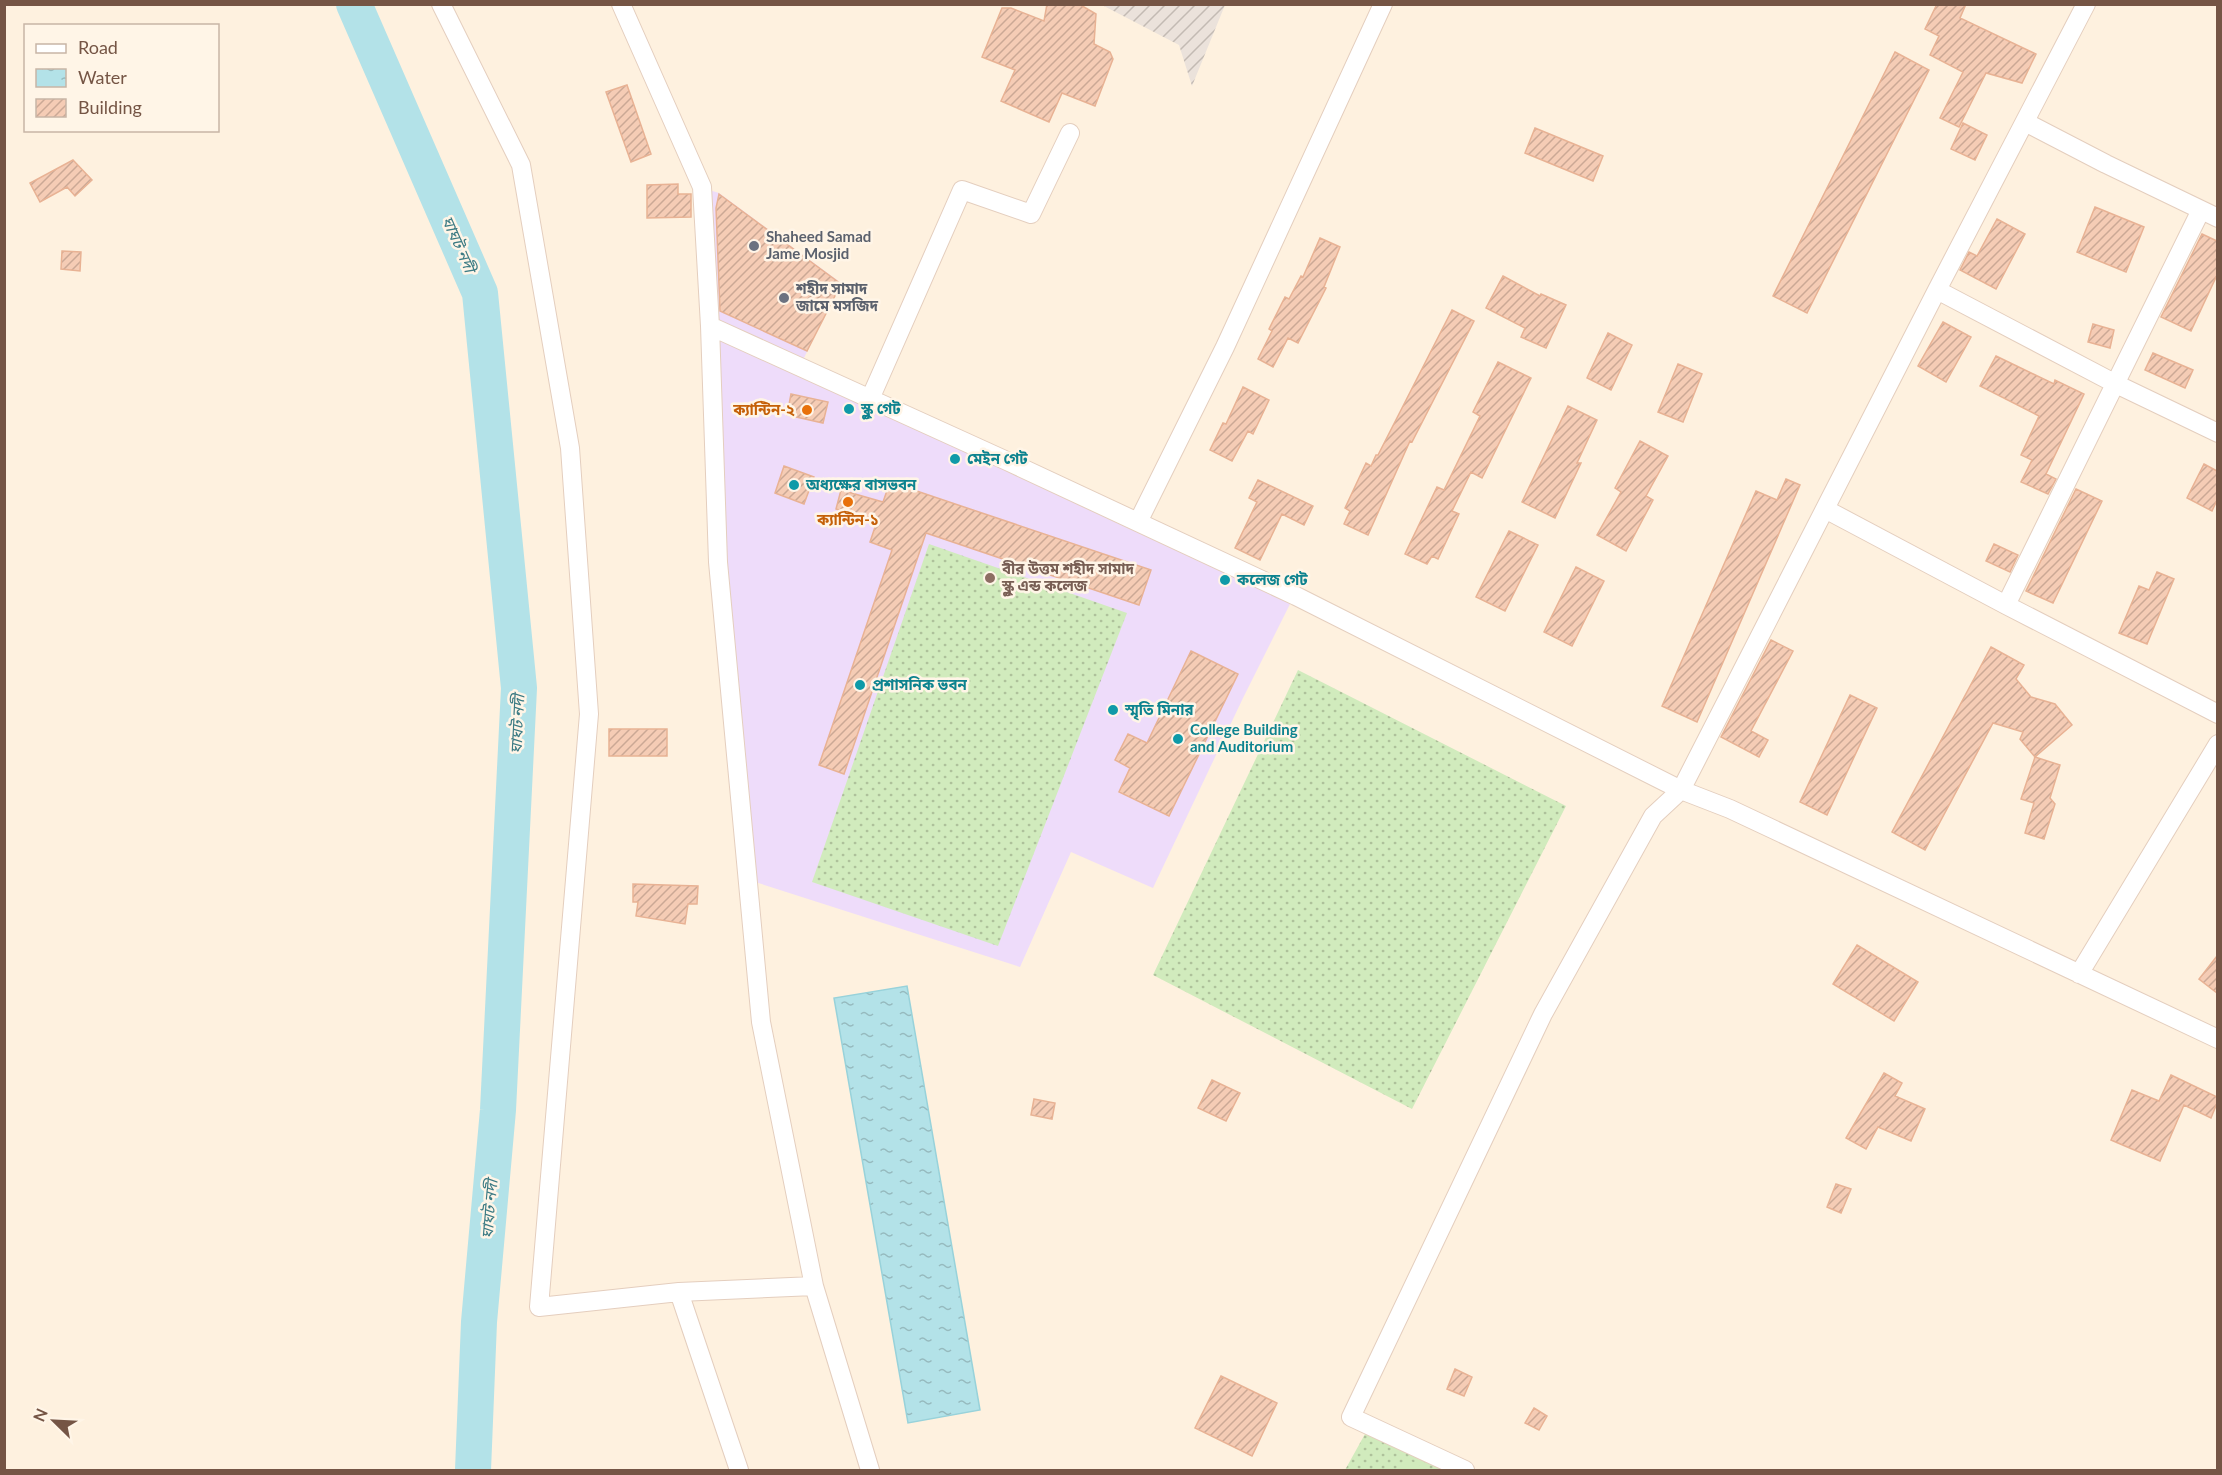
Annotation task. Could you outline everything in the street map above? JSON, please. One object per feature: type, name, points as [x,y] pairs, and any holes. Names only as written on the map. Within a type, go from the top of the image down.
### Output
[{"type":"street","points":[[441,4],[520,165],[570,448],[589,714],[539,1307],[680,1292],[814,1286]]},
{"type":"street","points":[[621,4],[702,187],[710,326],[718,562],[760,1022],[814,1286],[870,1470]]},
{"type":"street","points":[[1138,522],[1225,347],[1383,4]]},
{"type":"street","points":[[1465,1470],[1350,1417],[1543,1014],[1653,816],[1681,790],[2086,4]]},
{"type":"street","points":[[2006,605],[2116,384],[2209,214],[2025,122]]},
{"type":"street","points":[[870,399],[962,190],[1031,214],[1070,133]]},
{"type":"street","points":[[1937,290],[2116,384],[2217,433]]},
{"type":"street","points":[[710,326],[1296,596],[1681,790],[1730,809],[2217,1039]]},
{"type":"street","points":[[1826,509],[2217,714]]},
{"type":"street","points":[[2079,974],[2217,744]]},
{"type":"street","points":[[680,1292],[740,1470]]},
{"type":"shaded area","points":[[1102,5],[1225,5],[1192,86],[1179,45]]},
{"type":"shaded area","name":"বীর উত্তম শহীদ সামাদ স্কুল এন্ড কলেজ","points":[[703,188],[719,193],[841,283],[800,366],[1295,594],[1153,888],[1071,852],[1020,967],[749,880],[719,561]]},
{"type":"green space","points":[[929,544],[1127,613],[998,946],[812,882]]},
{"type":"green space","points":[[1298,670],[1566,806],[1412,1109],[1153,975]]},
{"type":"green space","points":[[1365,1434],[1445,1470],[1345,1470]]},
{"type":"green space","points":[[1405,1458],[1429,1470],[1398,1470]]},
{"type":"water","points":[[907,986],[980,1410],[908,1423],[834,998]]},
{"type":"building","points":[[1047,4],[1079,4],[1096,14],[1094,44],[1110,52],[1113,59],[1095,106],[1062,93],[1049,122],[1001,101],[1015,70],[982,57],[1002,8],[1011,8],[1044,21]]},
{"type":"building","points":[[1937,4],[1966,4],[1960,18],[2036,54],[2022,83],[1986,73],[1959,127],[1940,118],[1963,72],[1930,55],[1939,36],[1925,29]]},
{"type":"building","points":[[1895,52],[1929,70],[1807,313],[1773,296]]},
{"type":"building","points":[[627,85],[651,154],[631,162],[606,92]]},
{"type":"building","points":[[1963,123],[1987,135],[1975,160],[1951,149]]},
{"type":"building","points":[[1535,128],[1603,156],[1593,181],[1525,153]]},
{"type":"building","points":[[73,160],[92,180],[75,196],[67,187],[40,202],[30,183]]},
{"type":"building","points":[[678,184],[678,194],[691,194],[691,217],[647,218],[647,185]]},
{"type":"building","name":"Shaheed Samad Jame Mosjid","points":[[719,194],[841,284],[807,351],[720,311],[716,208]]},
{"type":"building","points":[[2095,207],[2144,227],[2126,272],[2077,252]]},
{"type":"building","points":[[1997,219],[2025,234],[1996,289],[1960,270],[1969,252],[1977,256]]},
{"type":"building","points":[[2202,234],[2217,241],[2217,275],[2191,331],[2161,317]]},
{"type":"building","points":[[1320,238],[1340,247],[1324,287],[1326,288],[1298,343],[1288,338],[1273,367],[1258,359],[1272,331],[1269,329],[1285,297],[1289,299],[1301,276],[1303,277]]},
{"type":"building","points":[[62,251],[81,252],[80,271],[61,269]]},
{"type":"building","points":[[1503,276],[1540,296],[1541,294],[1566,305],[1546,348],[1521,337],[1525,328],[1486,308]]},
{"type":"building","points":[[1452,310],[1474,321],[1412,442],[1410,441],[1368,535],[1344,524],[1350,511],[1345,508],[1366,463],[1371,466],[1378,455]]},
{"type":"building","points":[[1943,322],[1971,337],[1946,382],[1918,366]]},
{"type":"building","points":[[2093,324],[2114,330],[2110,348],[2088,342]]},
{"type":"building","points":[[1608,333],[1632,345],[1611,390],[1587,378]]},
{"type":"building","points":[[2153,353],[2193,370],[2185,388],[2145,370]]},
{"type":"building","points":[[1996,356],[2054,384],[2055,380],[2084,394],[2046,474],[2056,479],[2048,494],[2021,482],[2032,460],[2021,455],[2039,416],[1980,386]]},
{"type":"building","points":[[1498,362],[1531,378],[1482,478],[1471,472],[1452,511],[1459,514],[1438,559],[1432,556],[1427,564],[1405,554],[1437,487],[1444,490],[1480,416],[1473,412]]},
{"type":"building","points":[[1678,364],[1702,374],[1683,422],[1658,412]]},
{"type":"building","points":[[1243,387],[1269,400],[1253,434],[1248,431],[1232,461],[1210,450],[1223,423],[1226,424]]},
{"type":"building","name":"ক্যান্টিন-২","points":[[791,394],[828,402],[823,423],[787,415]]},
{"type":"building","points":[[1568,406],[1597,420],[1577,463],[1581,463],[1555,518],[1522,502]]},
{"type":"building","points":[[1640,441],[1668,456],[1646,496],[1653,500],[1626,551],[1597,535],[1621,492],[1615,488]]},
{"type":"building","points":[[2204,464],[2217,471],[2217,500],[2212,511],[2187,498]]},
{"type":"building","name":"অধ্যক্ষের বাসভবন","points":[[784,466],[814,477],[804,504],[775,493]]},
{"type":"building","points":[[1786,479],[1800,485],[1697,722],[1662,706],[1756,491],[1777,500]]},
{"type":"building","points":[[1258,480],[1313,506],[1304,525],[1282,514],[1260,560],[1235,548],[1257,502],[1249,498]]},
{"type":"building","name":"প্রশাসনিক ভবন","points":[[890,482],[1151,570],[1139,605],[926,533],[844,774],[819,765],[892,550],[870,542],[877,521],[836,509],[841,490],[883,502]]},
{"type":"building","points":[[2076,489],[2102,501],[2053,603],[2026,591]]},
{"type":"building","points":[[1509,531],[1538,545],[1505,611],[1476,597]]},
{"type":"building","points":[[1994,544],[2018,555],[2010,572],[1986,561]]},
{"type":"building","points":[[1576,567],[1604,581],[1572,646],[1544,632]]},
{"type":"building","points":[[2157,572],[2174,579],[2147,644],[2119,633],[2139,586],[2149,590]]},
{"type":"building","points":[[1771,640],[1793,651],[1751,731],[1768,740],[1759,757],[1721,737]]},
{"type":"building","points":[[1991,647],[2024,665],[2016,679],[2031,697],[2055,704],[2072,725],[2035,757],[2020,739],[2023,732],[1993,723],[1925,850],[1892,832]]},
{"type":"building","name":"College Building and Auditorium","points":[[1191,651],[1238,674],[1169,816],[1119,792],[1130,768],[1115,760],[1128,734],[1147,743]]},
{"type":"building","points":[[1850,695],[1877,708],[1827,815],[1800,802]]},
{"type":"building","points":[[609,729],[667,729],[667,756],[609,756]]},
{"type":"building","points":[[2035,757],[2060,765],[2050,798],[2055,804],[2044,839],[2025,833],[2034,803],[2021,799]]},
{"type":"building","points":[[633,884],[698,886],[697,904],[688,904],[685,924],[636,916],[638,902],[633,902]]},
{"type":"building","points":[[1857,945],[1918,982],[1894,1021],[1833,984]]},
{"type":"building","points":[[2217,956],[2217,993],[2199,979]]},
{"type":"building","points":[[1884,1073],[1902,1083],[1895,1096],[1925,1109],[1911,1141],[1878,1127],[1866,1149],[1846,1138]]},
{"type":"building","points":[[2171,1075],[2217,1097],[2211,1118],[2184,1105],[2160,1161],[2111,1140],[2132,1090],[2159,1101]]},
{"type":"building","points":[[1212,1080],[1240,1093],[1226,1121],[1198,1108]]},
{"type":"building","points":[[1034,1099],[1055,1103],[1052,1119],[1031,1115]]},
{"type":"building","points":[[1836,1184],[1851,1189],[1841,1213],[1827,1207]]},
{"type":"building","points":[[1455,1369],[1472,1377],[1464,1396],[1447,1389]]},
{"type":"building","points":[[1221,1376],[1277,1403],[1252,1456],[1195,1428]]},
{"type":"building","points":[[1534,1408],[1547,1416],[1539,1430],[1525,1423]]},
{"type":"waterway","name":"ঘাঘট নদী","points":[[354,4],[480,293],[519,688],[498,1110],[479,1322],[473,1470]]},
{"type":"place","name":"Shaheed Samad Jame Mosjid","points":[[754,246]]},
{"type":"place","name":"শহীদ সামাদ জামে মসজিদ","points":[[784,298]]},
{"type":"place","name":"স্কুল গেট","points":[[849,409]]},
{"type":"place","name":"ক্যান্টিন-২","points":[[807,410]]},
{"type":"place","name":"মেইন গেট","points":[[955,459]]},
{"type":"place","name":"অধ্যক্ষের বাসভবন","points":[[794,485]]},
{"type":"place","name":"ক্যান্টিন-১","points":[[848,502]]},
{"type":"place","name":"বীর উত্তম শহীদ সামাদ স্কুল এন্ড কলেজ","points":[[990,578]]},
{"type":"place","name":"কলেজ গেট","points":[[1225,580]]},
{"type":"place","name":"প্রশাসনিক ভবন","points":[[860,685]]},
{"type":"place","name":"স্মৃতি মিনার","points":[[1113,710]]},
{"type":"place","name":"College Building and Auditorium","points":[[1178,739]]}]
